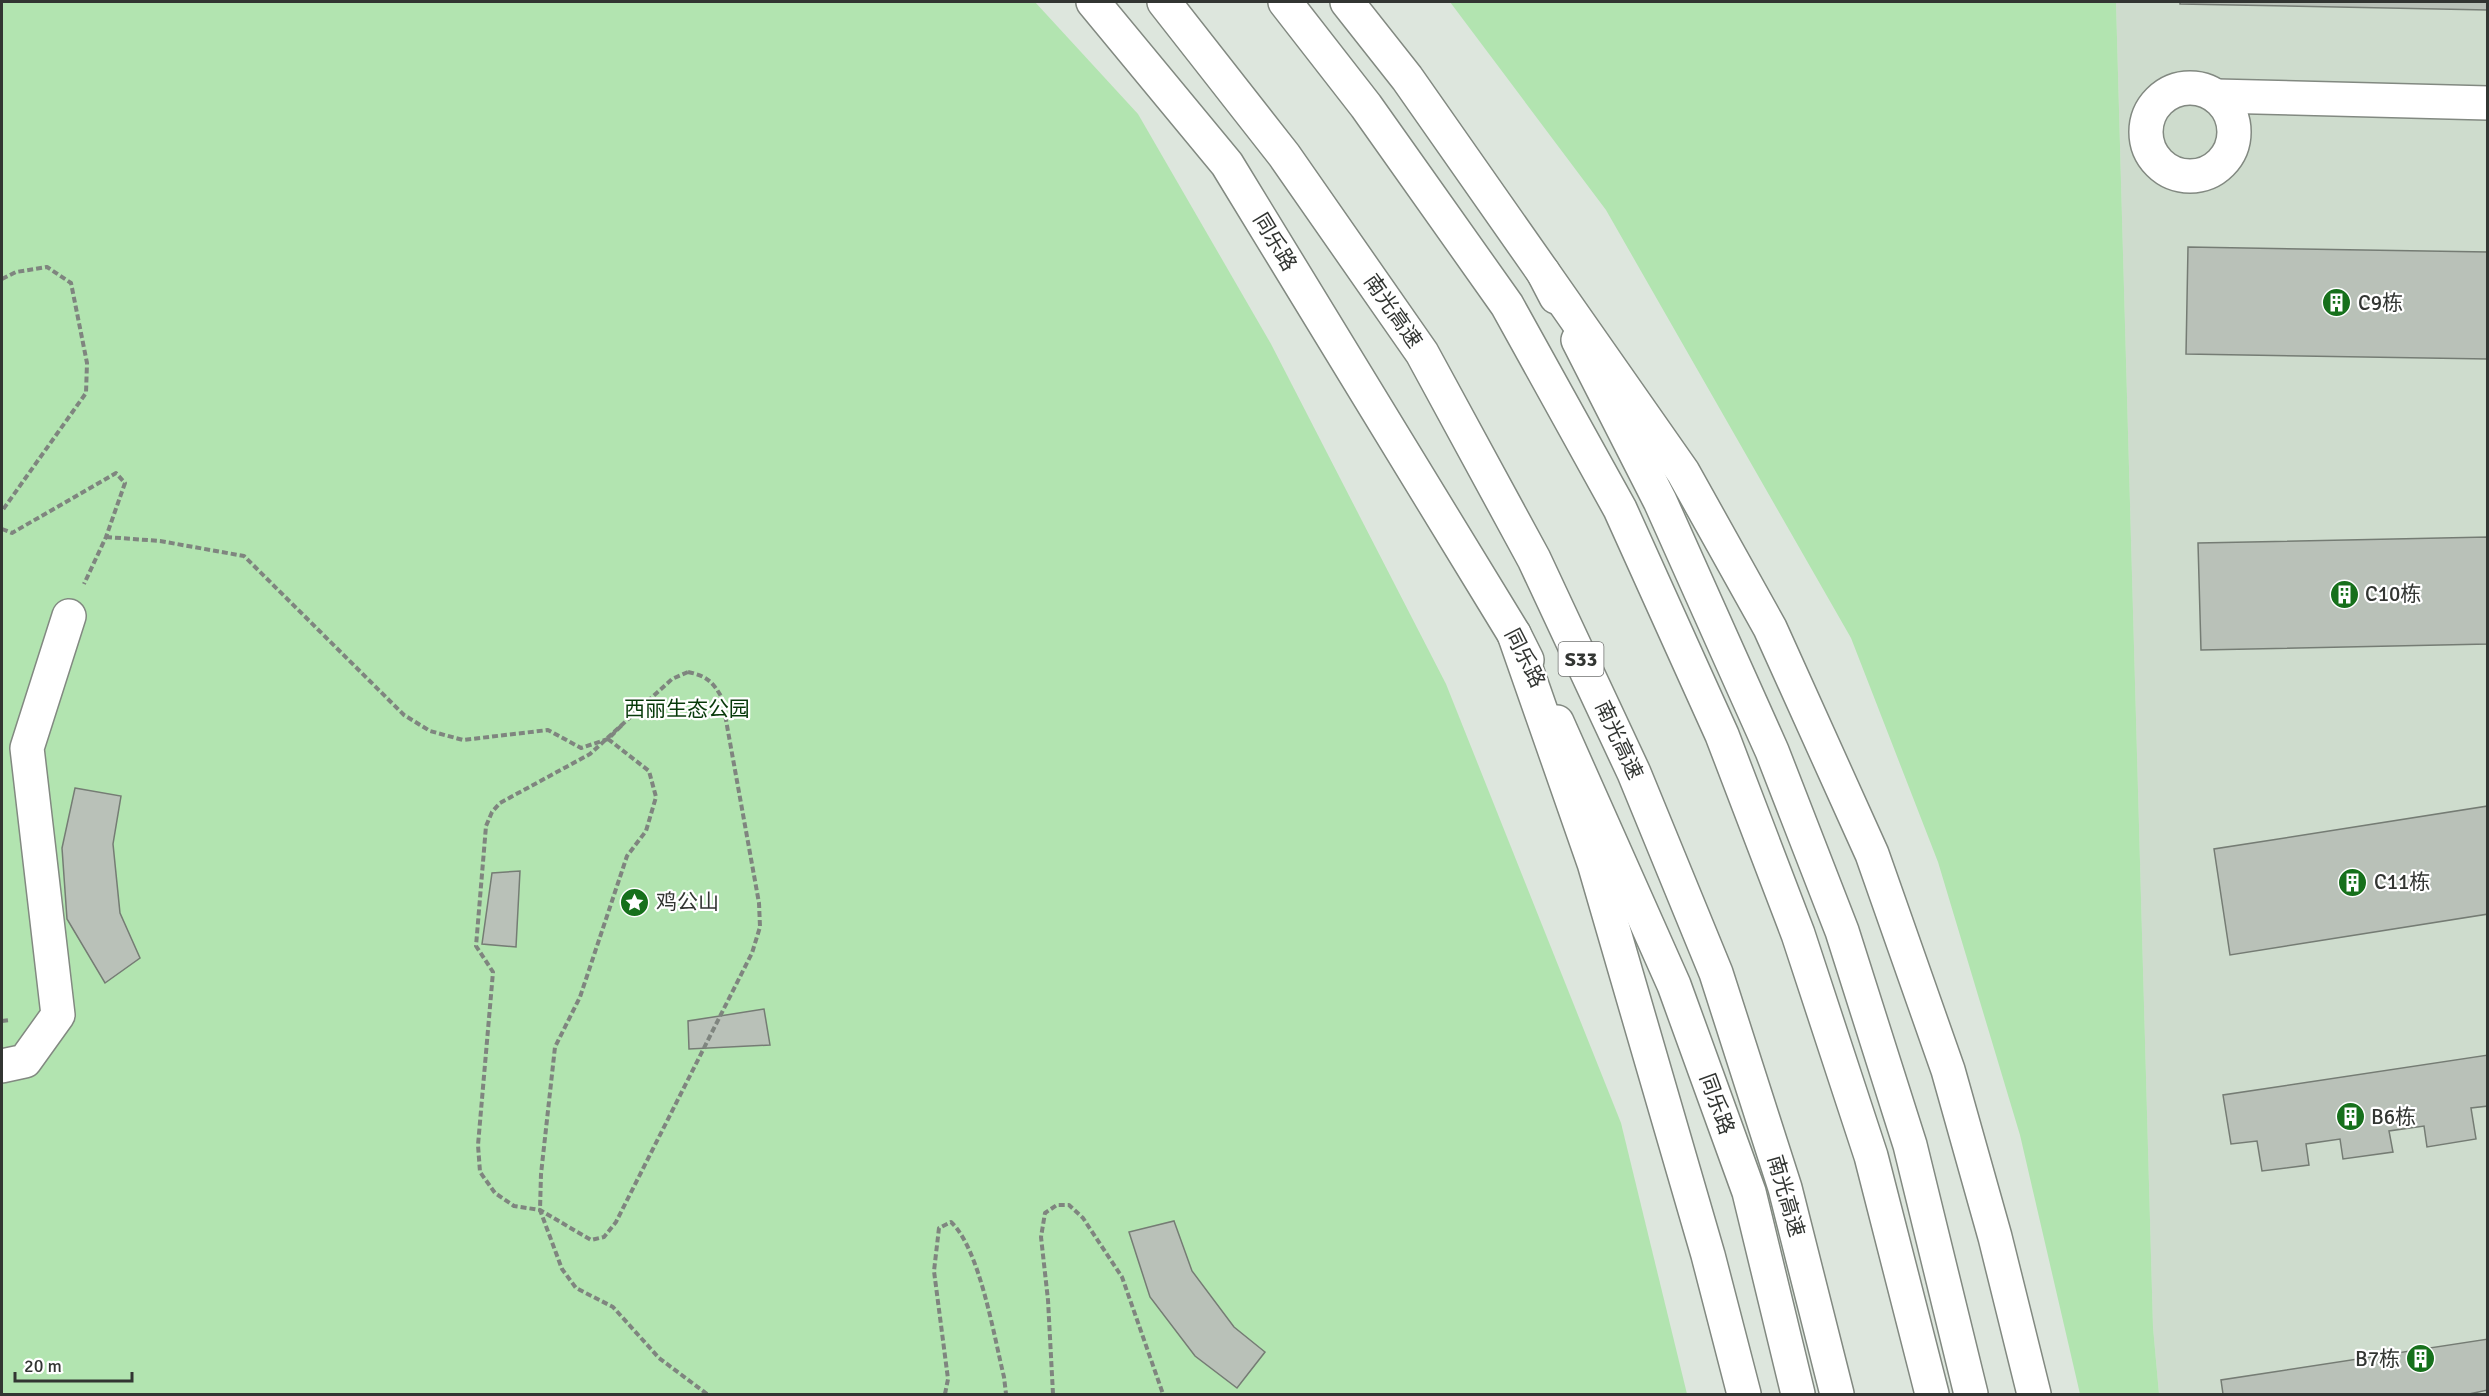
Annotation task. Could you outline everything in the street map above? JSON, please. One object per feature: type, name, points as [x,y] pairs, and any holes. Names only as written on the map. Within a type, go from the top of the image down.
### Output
[{"type":"main road","name":"同乐路","points":[[1093,2],[1227,164],[1514,634],[1590,792],[1674,985],[1749,1192],[1798,1395]]},
{"type":"main road","name":"南光高速","points":[[1164,2],[1284,155],[1422,353],[1534,559],[1634,773],[1716,973],[1785,1188],[1837,1395]]},
{"type":"main road","points":[[1286,2],[1366,106],[1507,305],[1620,509],[1722,735],[1798,934],[1871,1156],[1932,1395]]},
{"type":"main road","points":[[1347,2],[1407,78],[1683,472],[1770,628],[1872,854],[1948,1070],[1995,1238],[2034,1395]]},
{"type":"main road","points":[[2216,96],[2487,104]]},
{"type":"main road","points":[[1543,272],[1660,501],[1772,751],[1842,931],[1910,1145],[1971,1395]]},
{"type":"main road","points":[[2,1066],[25,1061],[58,1015],[27,747],[69,616]]},
{"type":"main road","points":[[1514,634],[1594,863],[1708,1255],[1744,1395]]},
{"type":"path","points":[[2,279],[16,272],[47,267],[71,283],[87,373],[86,393],[2,511]]},
{"type":"path","points":[[2,529],[12,534],[116,473],[124,483],[106,537],[69,616]]},
{"type":"path","points":[[106,537],[160,541],[244,556],[404,715],[430,731],[463,740],[548,730],[581,748],[608,740],[622,725]]},
{"type":"path","points":[[688,672],[702,675],[714,682],[722,698],[759,903],[760,927],[752,953],[616,1222],[604,1237],[591,1240],[540,1210],[514,1206],[495,1193],[480,1172],[478,1145],[493,972],[476,946],[486,826],[492,812],[500,804],[590,754],[622,725],[672,679],[688,672]]},
{"type":"path","points":[[608,740],[649,771],[656,797],[646,831],[627,856],[580,997],[555,1047],[541,1174],[540,1210],[562,1269],[576,1288],[613,1307],[659,1358],[707,1395]]},
{"type":"path","points":[[1053,1395],[1048,1300],[1041,1238],[1046,1213],[1057,1205],[1069,1206],[1083,1218],[1122,1277],[1163,1395]]},
{"type":"path","points":[[945,1395],[948,1379],[934,1271],[939,1228],[951,1222],[961,1231],[971,1254],[1004,1377],[1006,1395]]},
{"type":"shaded area","points":[[2116,2],[2487,2],[2487,1394],[2159,1394],[2153,1327]]},
{"type":"green space","name":"西丽生态公园","points":[[2,2],[1035,2],[1138,114],[1271,344],[1446,684],[1621,1123],[1687,1394],[2,1394]]},
{"type":"green space","points":[[1450,2],[2116,2],[2153,1327],[2159,1394],[2080,1394],[2020,1135],[1938,862],[1851,638],[1606,210]]},
{"type":"building","points":[[2180,2],[2488,2],[2488,10],[2180,4]]},
{"type":"building","name":"C9栋","points":[[2188,247],[2488,252],[2488,359],[2186,354]]},
{"type":"building","name":"C10栋","points":[[2488,537],[2488,644],[2201,650],[2198,543]]},
{"type":"building","points":[[75,788],[121,796],[113,844],[120,913],[140,958],[105,983],[67,919],[62,848]]},
{"type":"building","name":"C11栋","points":[[2488,806],[2488,914],[2230,955],[2214,849]]},
{"type":"building","points":[[520,871],[516,947],[482,944],[492,873]]},
{"type":"building","points":[[764,1009],[770,1045],[689,1049],[688,1021]]},
{"type":"building","name":"B6栋","points":[[2488,1055],[2488,1106],[2471,1108],[2476,1139],[2427,1147],[2424,1126],[2389,1131],[2393,1152],[2343,1159],[2340,1139],[2306,1144],[2309,1165],[2262,1171],[2257,1141],[2231,1144],[2223,1095]]},
{"type":"building","points":[[1174,1221],[1192,1271],[1234,1327],[1265,1352],[1237,1388],[1195,1356],[1150,1297],[1129,1232]]},
{"type":"building","name":"B7栋","points":[[2488,1339],[2488,1390],[2469,1394],[2223,1394],[2221,1380]]},
{"type":"place","name":"C9栋","points":[[2337,303]]},
{"type":"place","name":"C10栋","points":[[2344,594]]},
{"type":"place","name":"C11栋","points":[[2353,882]]},
{"type":"place","name":"鸡公山","points":[[635,902]]},
{"type":"place","name":"B6栋","points":[[2350,1117]]},
{"type":"place","name":"B7栋","points":[[2421,1359]]}]
